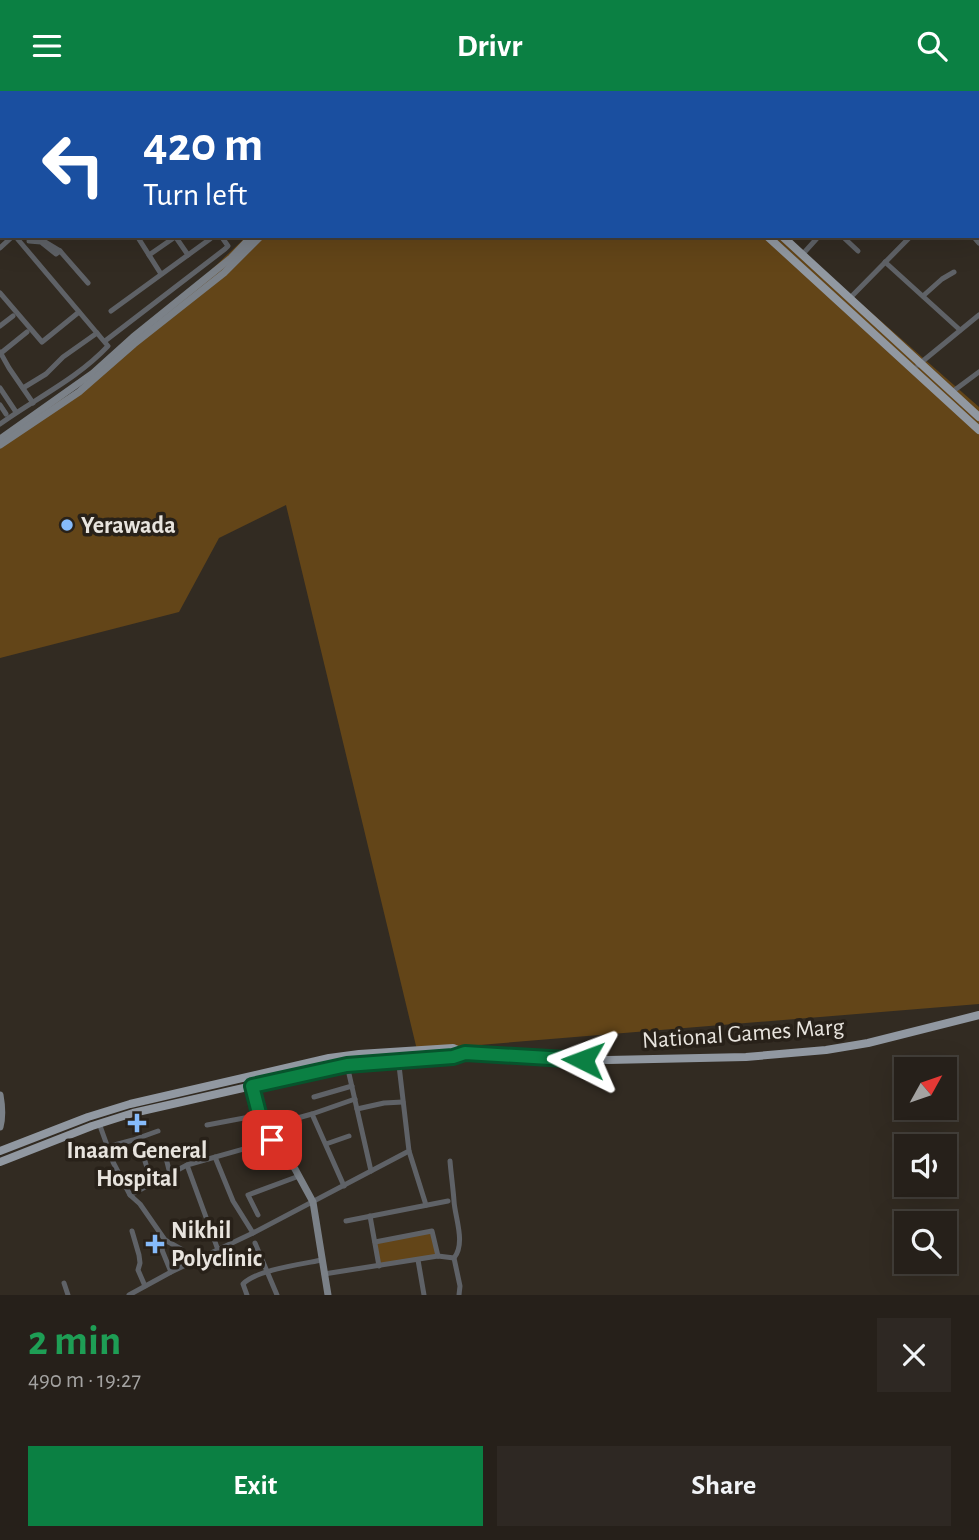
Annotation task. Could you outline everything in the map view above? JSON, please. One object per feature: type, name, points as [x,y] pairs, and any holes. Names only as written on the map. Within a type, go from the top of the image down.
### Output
[{"type":"main road","points":[[769,238],[916,366],[952,392],[979,417]]},
{"type":"main road","points":[[784,238],[850,298],[979,430]]},
{"type":"main road","name":"National Games Marg","points":[[0,1151],[97,1119],[133,1113],[251,1081],[346,1060],[398,1056],[453,1057],[465,1053],[608,1061],[726,1059],[826,1051],[979,1015]]},
{"type":"main road","name":"National Games Marg","points":[[0,1162],[97,1119]]},
{"type":"street","points":[[0,424],[65,383],[108,346],[16,238]]},
{"type":"street","points":[[38,238],[60,251],[88,283]]},
{"type":"street","points":[[138,238],[161,274]]},
{"type":"street","points":[[149,255],[174,238]]},
{"type":"street","points":[[176,238],[188,255]]},
{"type":"street","points":[[105,341],[225,249],[228,246],[222,238]]},
{"type":"street","points":[[0,439],[93,373],[231,258],[250,238]]},
{"type":"street","points":[[0,445],[79,392],[134,344],[224,273],[259,238]]},
{"type":"street","points":[[802,255],[818,238]]},
{"type":"street","points":[[844,238],[858,251]]},
{"type":"street","points":[[850,298],[909,238]]},
{"type":"street","points":[[111,311],[210,239]]},
{"type":"street","points":[[29,241],[41,242],[56,254],[60,251]]},
{"type":"street","points":[[885,262],[960,330]]},
{"type":"street","points":[[923,296],[954,272]]},
{"type":"street","points":[[0,293],[42,342],[79,312]]},
{"type":"street","points":[[916,366],[979,315]]},
{"type":"street","points":[[0,326],[13,316]]},
{"type":"street","points":[[27,332],[0,352],[33,403]]},
{"type":"street","points":[[23,388],[46,374],[63,357],[97,333]]},
{"type":"street","points":[[952,392],[979,372]]},
{"type":"street","points":[[0,388],[16,412]]},
{"type":"street","points":[[0,405],[6,414]]},
{"type":"street","points":[[398,1056],[409,1151],[426,1205]]},
{"type":"street","points":[[346,1060],[372,1171]]},
{"type":"street","points":[[251,1081],[264,1127],[299,1175],[313,1202],[328,1295]]},
{"type":"street","points":[[314,1097],[352,1086]]},
{"type":"street","points":[[0,1095],[0,1127]]},
{"type":"street","points":[[295,1119],[355,1099]]},
{"type":"street","points":[[357,1109],[403,1102]]},
{"type":"street","points":[[312,1114],[344,1186]]},
{"type":"street","points":[[207,1125],[260,1115]]},
{"type":"street","points":[[97,1119],[113,1162],[130,1195],[140,1204],[165,1240],[181,1249],[191,1263]]},
{"type":"street","points":[[107,1147],[158,1131]]},
{"type":"street","points":[[326,1144],[349,1136]]},
{"type":"street","points":[[130,1195],[187,1165],[272,1140]]},
{"type":"street","points":[[163,1146],[170,1174]]},
{"type":"street","points":[[129,1295],[409,1151]]},
{"type":"street","points":[[143,1155],[152,1183]]},
{"type":"street","points":[[215,1157],[236,1205],[253,1233]]},
{"type":"street","points":[[450,1161],[459,1237],[454,1258],[460,1286],[458,1295]]},
{"type":"street","points":[[187,1165],[218,1250]]},
{"type":"street","points":[[258,1215],[248,1195],[299,1175]]},
{"type":"street","points":[[236,1205],[251,1200]]},
{"type":"street","points":[[346,1221],[448,1201]]},
{"type":"street","points":[[370,1216],[379,1266]]},
{"type":"street","points":[[132,1231],[140,1263],[138,1269],[145,1286]]},
{"type":"street","points":[[375,1242],[432,1231],[438,1256]]},
{"type":"street","points":[[165,1240],[162,1250],[171,1272]]},
{"type":"street","points":[[255,1243],[277,1295]]},
{"type":"street","points":[[324,1274],[438,1256],[454,1258]]},
{"type":"street","points":[[418,1259],[424,1295]]},
{"type":"street","points":[[247,1295],[243,1284],[245,1281],[268,1272],[322,1260]]},
{"type":"street","points":[[64,1283],[68,1295]]},
{"type":"shaded area","points":[[245,238],[786,238],[979,407],[979,1004],[417,1050],[286,505],[219,538],[179,612],[0,658],[0,442],[98,377]]},
{"type":"shaded area","points":[[432,1231],[438,1256],[379,1266],[375,1242]]},
{"type":"place","name":"Yerawada","points":[[67,525]]},
{"type":"place","name":"Inaam General Hospital","points":[[137,1123]]},
{"type":"place","name":"Nikhil Polyclinic","points":[[155,1244]]},
{"type":"route","points":[[272,1140],[261,1121],[252,1086],[347,1065],[453,1057],[465,1053],[583,1060]]}]
